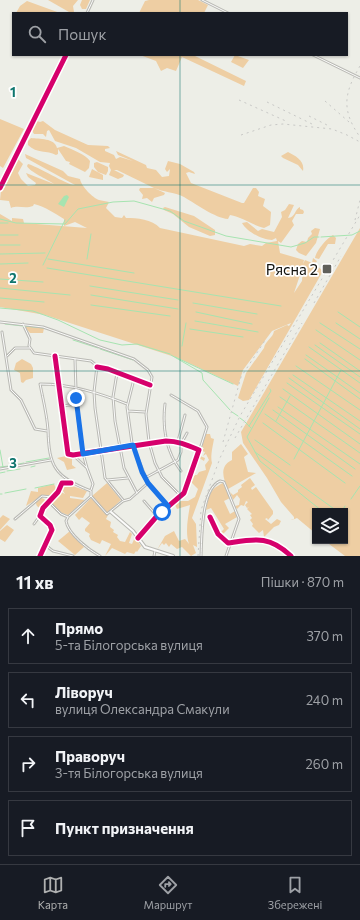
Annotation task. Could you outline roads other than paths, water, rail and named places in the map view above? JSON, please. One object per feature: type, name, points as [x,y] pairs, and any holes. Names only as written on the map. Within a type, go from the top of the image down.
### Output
[{"type":"street","points":[[87,12],[93,0]]},
{"type":"street","points":[[202,0],[225,12]]},
{"type":"street","points":[[0,188],[65,56]]},
{"type":"street","points":[[315,56],[360,78]]},
{"type":"street","points":[[0,322],[43,327],[134,359],[148,370],[152,377],[146,412],[149,442],[158,471],[180,495]]},
{"type":"street","points":[[23,324],[30,339],[30,348],[34,353],[94,362],[97,367],[94,392],[106,480],[124,501]]},
{"type":"street","points":[[2,332],[10,387],[21,400],[35,429],[48,431]]},
{"type":"street","points":[[6,358],[15,348],[30,348]]},
{"type":"street","points":[[55,356],[68,454],[83,454],[149,442],[167,441],[178,441],[181,444],[199,450]]},
{"type":"street","points":[[75,359],[75,388],[83,454],[93,484],[91,496],[107,514],[137,493],[148,483]]},
{"type":"street","points":[[97,367],[150,385]]},
{"type":"street","points":[[117,373],[113,398],[119,447],[128,478],[137,493]]},
{"type":"street","points":[[134,379],[127,404],[133,445],[145,478],[168,506]]},
{"type":"street","points":[[71,483],[51,460],[40,384],[58,384],[94,392],[127,404]]},
{"type":"street","points":[[138,538],[168,506],[184,493],[207,427],[198,410],[171,395]]},
{"type":"street","points":[[61,406],[77,404]]},
{"type":"street","points":[[165,404],[163,419],[167,441],[174,462],[181,471]]},
{"type":"street","points":[[127,410],[146,412]]},
{"type":"street","points":[[178,441],[178,433],[184,415]]},
{"type":"street","points":[[145,478],[174,462],[180,457],[181,444],[187,433]]},
{"type":"street","points":[[74,455],[87,468]]},
{"type":"street","points":[[0,469],[51,460]]},
{"type":"street","points":[[106,480],[128,478]]},
{"type":"street","points":[[201,556],[202,530],[207,501],[214,485],[220,481],[224,482],[239,519],[226,556]]},
{"type":"street","points":[[34,524],[58,492],[62,483],[71,483],[91,491]]},
{"type":"street","points":[[15,519],[42,496],[53,497]]},
{"type":"street","points":[[91,496],[68,517],[66,521],[68,528],[87,550],[100,556]]},
{"type":"street","points":[[144,501],[158,516]]},
{"type":"street","points":[[49,502],[61,514],[68,517]]},
{"type":"street","points":[[111,512],[133,531],[145,547],[173,556]]},
{"type":"street","points":[[40,516],[51,528],[40,556]]},
{"type":"street","points":[[210,517],[218,534],[228,543],[251,539],[275,543],[290,556]]},
{"type":"street","points":[[45,545],[53,551],[74,556]]},
{"type":"street","points":[[154,556],[156,551]]},
{"type":"waterway","points":[[0,219],[16,223],[65,224],[78,209],[113,202],[134,201],[170,211],[184,221],[226,236],[291,247],[305,243],[314,237],[319,237]]},
{"type":"waterway","points":[[43,265],[65,220]]},
{"type":"waterway","points":[[0,223],[8,223]]},
{"type":"waterway","points":[[321,237],[352,235],[360,231]]},
{"type":"waterway","points":[[87,259],[91,234]]},
{"type":"waterway","points":[[0,235],[18,235]]},
{"type":"waterway","points":[[0,245],[20,245]]},
{"type":"waterway","points":[[0,254],[45,253]]},
{"type":"waterway","points":[[48,259],[134,273]]},
{"type":"waterway","points":[[0,264],[28,263]]},
{"type":"waterway","points":[[47,268],[281,306]]},
{"type":"waterway","points":[[0,279],[43,282]]},
{"type":"waterway","points":[[90,286],[178,300]]},
{"type":"waterway","points":[[0,288],[70,295]]},
{"type":"waterway","points":[[91,295],[178,309]]},
{"type":"waterway","points":[[0,298],[44,302]]},
{"type":"waterway","points":[[193,303],[257,314]]},
{"type":"waterway","points":[[91,305],[170,316]]},
{"type":"waterway","points":[[0,308],[33,311],[58,320],[100,340],[122,345],[137,344],[170,354]]},
{"type":"waterway","points":[[196,312],[252,324]]},
{"type":"waterway","points":[[338,312],[360,327]]},
{"type":"waterway","points":[[195,321],[258,332]]},
{"type":"waterway","points":[[182,346],[186,323]]},
{"type":"waterway","points":[[320,323],[360,349]]},
{"type":"waterway","points":[[336,323],[360,339]]},
{"type":"waterway","points":[[5,324],[23,326]]},
{"type":"waterway","points":[[24,326],[43,328]]},
{"type":"waterway","points":[[190,329],[243,337]]},
{"type":"waterway","points":[[316,330],[360,360]]},
{"type":"waterway","points":[[73,340],[98,348]]},
{"type":"waterway","points":[[320,343],[360,371]]},
{"type":"waterway","points":[[315,345],[360,377]]},
{"type":"waterway","points":[[309,347],[360,383]]},
{"type":"waterway","points":[[100,349],[133,360]]},
{"type":"waterway","points":[[171,355],[202,373],[203,380],[230,410]]},
{"type":"waterway","points":[[306,355],[360,393]]},
{"type":"waterway","points":[[175,357],[233,384]]},
{"type":"waterway","points":[[305,359],[360,399]]},
{"type":"waterway","points":[[296,366],[360,410]]},
{"type":"waterway","points":[[294,459],[341,370]]},
{"type":"waterway","points":[[293,375],[360,421]]},
{"type":"waterway","points":[[289,378],[360,429]]},
{"type":"waterway","points":[[287,383],[360,434]]},
{"type":"waterway","points":[[249,426],[271,391],[270,389]]},
{"type":"waterway","points":[[283,389],[360,444]]},
{"type":"waterway","points":[[276,421],[290,396]]},
{"type":"waterway","points":[[280,397],[360,453]]},
{"type":"waterway","points":[[269,398],[247,437],[260,461],[318,508]]},
{"type":"waterway","points":[[278,407],[360,464]]},
{"type":"waterway","points":[[273,410],[355,469]]},
{"type":"waterway","points":[[232,412],[238,416]]},
{"type":"waterway","points":[[265,414],[352,476]]},
{"type":"waterway","points":[[240,418],[244,421]]},
{"type":"waterway","points":[[245,422],[251,428]]},
{"type":"waterway","points":[[263,423],[345,483]]},
{"type":"waterway","points":[[255,440],[290,465]]},
{"type":"waterway","points":[[0,450],[3,467]]},
{"type":"waterway","points":[[255,452],[333,508]]},
{"type":"waterway","points":[[26,462],[49,458]]},
{"type":"waterway","points":[[13,465],[24,463]]},
{"type":"waterway","points":[[0,467],[9,466]]},
{"type":"waterway","points":[[31,467],[35,466]]},
{"type":"waterway","points":[[7,471],[20,469]]},
{"type":"waterway","points":[[0,473],[5,472]]},
{"type":"waterway","points":[[35,488],[54,484]]},
{"type":"waterway","points":[[351,499],[360,486]]},
{"type":"waterway","points":[[5,493],[26,489]]},
{"type":"waterway","points":[[49,546],[52,550]]},
{"type":"railway","points":[[360,66],[348,93],[347,102],[347,110],[360,137]]},
{"type":"railway","points":[[239,100],[288,122]]},
{"type":"railway","points":[[325,101],[349,122]]},
{"type":"railway","points":[[267,102],[312,124]]},
{"type":"railway","points":[[309,116],[329,126]]},
{"type":"railway","points":[[241,135],[271,125],[283,124],[332,129],[360,142]]},
{"type":"railway","points":[[355,220],[360,200]]},
{"type":"railway","points":[[198,556],[201,510],[220,458],[240,416],[360,215]]},
{"type":"railway","points":[[314,303],[341,256]]},
{"type":"railway","points":[[235,438],[302,323]]},
{"type":"railway","points":[[223,442],[241,377],[266,339]]},
{"type":"place","name":"Рясна 2","points":[[327,269]]}]
